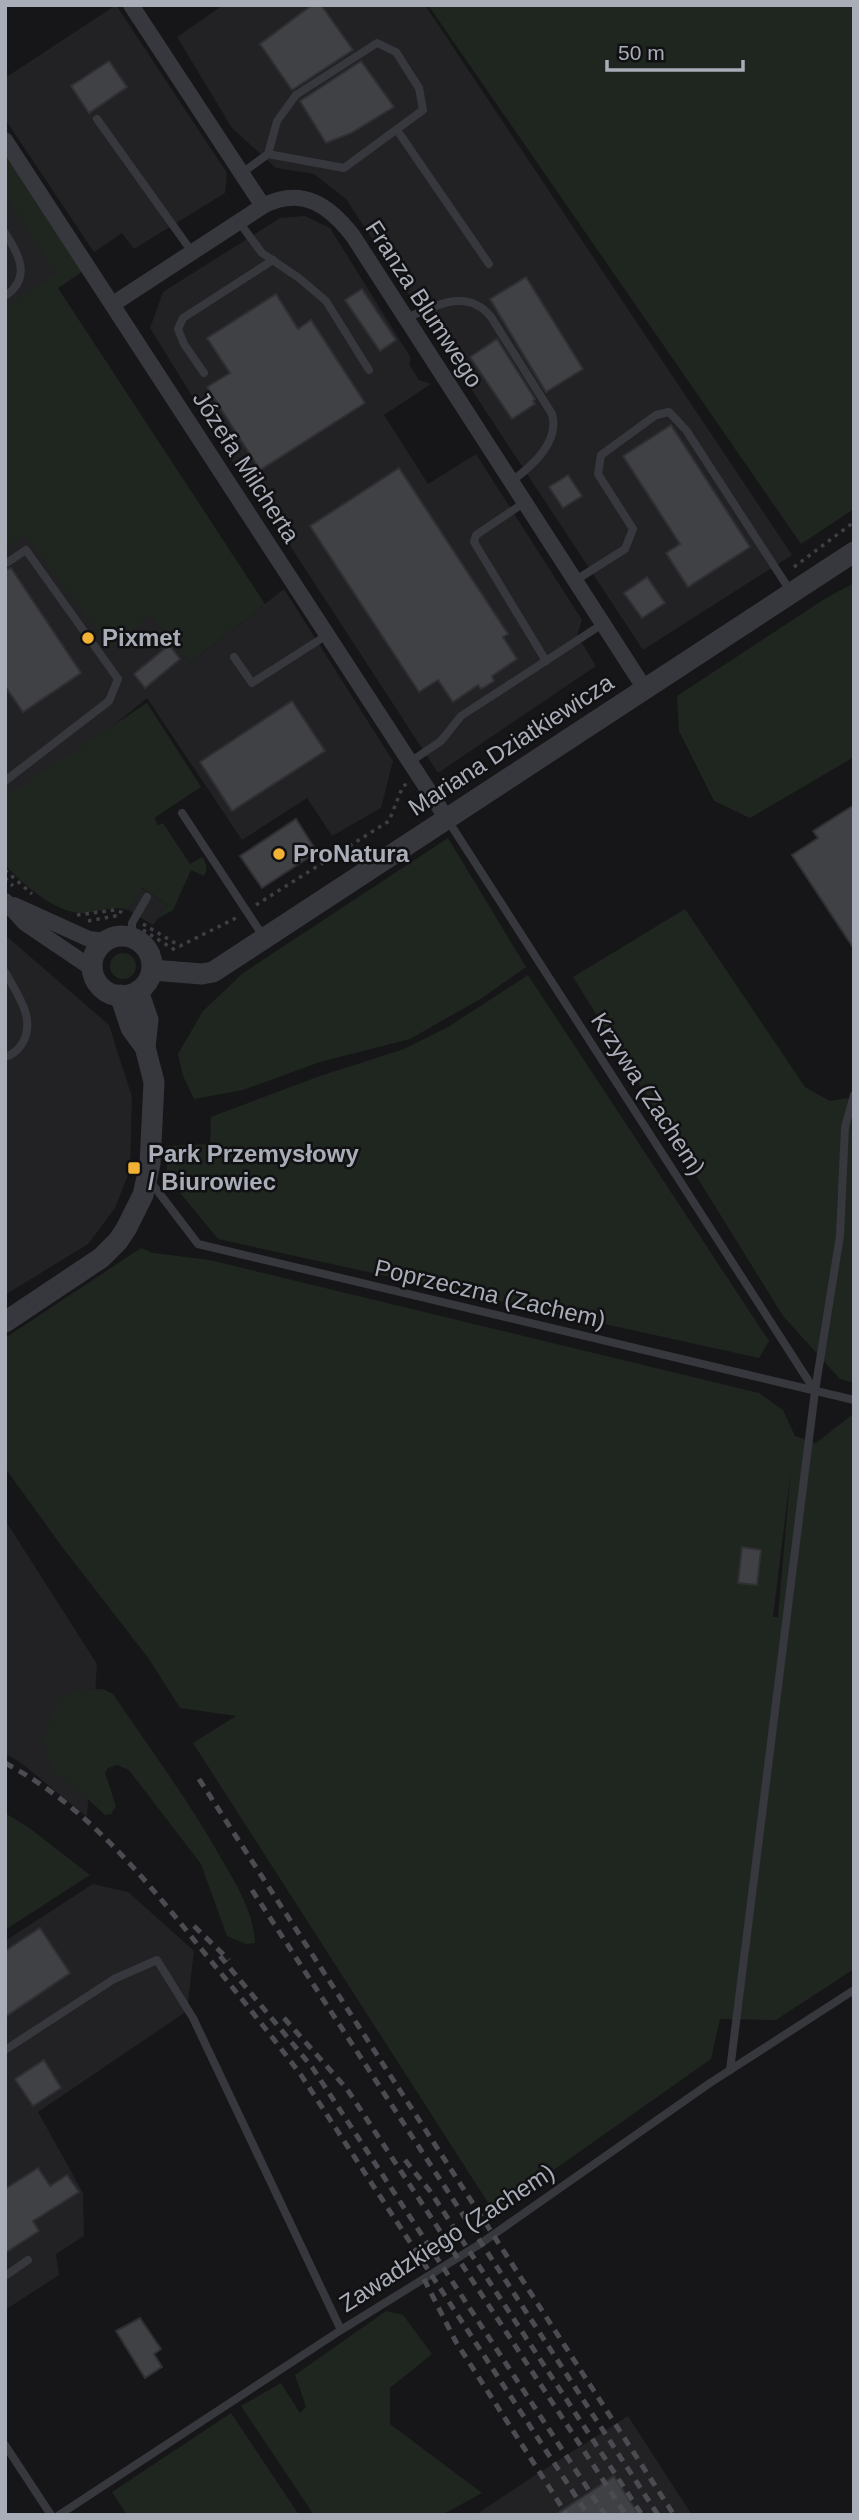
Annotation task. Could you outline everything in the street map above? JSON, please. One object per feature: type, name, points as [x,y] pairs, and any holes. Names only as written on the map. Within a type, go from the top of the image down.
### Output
[{"type":"street","points":[[131,5],[263,206]]},
{"type":"street","name":"Józefa Milcherta","points":[[5,140],[447,820]]},
{"type":"street","name":"Franza Blumwego","points":[[113,304],[279,198],[300,197],[322,205],[353,236],[645,689]]},
{"type":"street","name":"Mariana Dziatkiewicza","points":[[152,970],[202,974],[214,972],[645,689],[786,585],[854,552]]},
{"type":"street","points":[[6,901],[89,939],[105,941],[121,936],[143,944],[148,951],[152,970],[147,982],[129,993],[112,994],[101,987],[93,969],[94,957],[105,941]]},
{"type":"street","points":[[6,901],[25,923],[93,969]]},
{"type":"street","points":[[5,1322],[92,1265],[118,1241],[136,1211],[148,1178],[155,1082],[145,1047],[148,1020],[129,993]]},
{"type":"lane","points":[[242,173],[268,154],[277,121],[296,95],[377,43],[396,51],[419,88],[423,110],[344,168],[268,154]]},
{"type":"lane","points":[[97,118],[192,252]]},
{"type":"lane","points":[[397,130],[489,264]]},
{"type":"lane","points":[[239,222],[262,253],[299,278],[326,301],[369,370]]},
{"type":"lane","points":[[5,233],[19,254],[22,271],[15,290],[5,296]]},
{"type":"lane","points":[[204,373],[184,344],[178,329],[183,318],[273,260]]},
{"type":"lane","points":[[406,318],[442,304],[467,300],[482,306],[491,317],[555,423],[550,439],[535,463],[512,481]]},
{"type":"lane","points":[[576,580],[625,549],[634,529],[598,474],[601,456],[656,415],[669,412],[686,430],[786,585]]},
{"type":"lane","points":[[526,502],[476,535],[474,542],[546,661]]},
{"type":"lane","points":[[5,564],[26,550],[118,679],[109,701],[6,781]]},
{"type":"lane","points":[[410,762],[441,741],[461,716],[604,624]]},
{"type":"lane","points":[[234,657],[252,683],[327,635]]},
{"type":"lane","points":[[182,813],[265,939]]},
{"type":"lane","name":"Krzywa (Zachem)","points":[[447,820],[815,1391]]},
{"type":"lane","points":[[132,938],[132,923],[147,897]]},
{"type":"lane","points":[[5,972],[24,1007],[29,1023],[21,1047],[5,1057]]},
{"type":"lane","points":[[730,2070],[815,1391],[840,1236],[845,1127],[854,1095]]},
{"type":"lane","name":"Poprzeczna (Zachem)","points":[[148,1178],[198,1244],[854,1400]]},
{"type":"lane","points":[[5,2050],[114,1979],[157,1959],[193,2018],[341,2330]]},
{"type":"lane","name":"Zawadzkiego (Zachem)","points":[[59,2515],[341,2330],[480,2244],[730,2070],[854,1990]]},
{"type":"lane","points":[[5,2276],[29,2260]]},
{"type":"lane","points":[[5,2445],[51,2515]]},
{"type":"path","points":[[786,585],[809,553],[854,522]]},
{"type":"shaded area","points":[[116,5],[227,173],[225,193],[134,249],[122,233],[94,252],[5,119],[5,78]]},
{"type":"shaded area","points":[[223,5],[425,5],[792,555],[643,650],[346,199],[314,174],[276,168],[232,128],[177,37]]},
{"type":"shaded area","points":[[428,5],[854,5],[854,509],[801,544]]},
{"type":"shaded area","points":[[5,153],[82,272],[58,288],[265,604],[190,663],[150,614],[111,648],[25,535],[5,548],[5,308],[57,273],[5,195]]},
{"type":"shaded area","points":[[5,171],[74,277],[5,322]]},
{"type":"shaded area","points":[[305,216],[330,228],[411,358],[409,364],[419,380],[431,384],[384,415],[428,484],[476,454],[582,620],[577,635],[596,666],[438,773],[259,498],[255,498],[150,328],[163,292],[280,218]]},
{"type":"shaded area","points":[[32,521],[150,613],[190,663],[284,589],[393,761],[381,808],[332,836],[307,798],[242,840],[147,698],[5,814],[5,537]]},
{"type":"shaded area","points":[[854,583],[854,757],[750,818],[714,801],[679,731],[677,696],[826,598]]},
{"type":"shaded area","points":[[147,703],[201,787],[154,818],[158,825],[163,823],[190,864],[202,857],[206,866],[204,876],[191,870],[173,910],[157,919],[168,905],[142,888],[128,910],[112,908],[84,913],[62,909],[31,889],[5,865],[5,797]]},
{"type":"shaded area","points":[[448,838],[526,967],[482,998],[410,1039],[320,1062],[243,1090],[194,1099],[183,1076],[178,1054],[203,1011],[243,973]]},
{"type":"shaded area","points":[[141,888],[168,905],[153,925],[128,910]]},
{"type":"shaded area","points":[[685,909],[805,1087],[830,1101],[854,1097],[854,1383],[840,1379],[783,1316],[573,977]]},
{"type":"shaded area","points":[[5,935],[109,1025],[132,1097],[130,1170],[115,1208],[88,1244],[5,1295]]},
{"type":"shaded area","points":[[123,953],[132,957],[136,966],[132,975],[123,979],[114,975],[110,966],[114,957]]},
{"type":"shaded area","points":[[528,975],[769,1341],[759,1358],[218,1239],[167,1177],[166,1146],[210,1144],[211,1117],[317,1077],[404,1049],[448,1027]]},
{"type":"shaded area","points":[[141,1248],[153,1253],[210,1260],[759,1393],[783,1410],[795,1436],[816,1443],[854,1413],[854,1969],[776,2020],[720,2019],[711,2059],[494,2212],[193,1743],[236,1716],[180,1708],[149,1659],[5,1468],[5,1338]],"holes":[[[791,1473],[778,1617],[773,1617]]]},
{"type":"shaded area","points":[[5,1520],[97,1664],[87,1817],[20,1762],[5,1754]]},
{"type":"shaded area","points":[[103,1689],[113,1694],[210,1838],[244,1900],[252,1921],[255,1943],[246,1944],[227,1936],[201,1864],[129,1770],[117,1765],[108,1768],[105,1773],[116,1806],[111,1814],[105,1815],[74,1786],[53,1772],[43,1739],[59,1700],[76,1690]]},
{"type":"shaded area","points":[[5,1813],[28,1827],[90,1875],[5,1930]]},
{"type":"shaded area","points":[[93,1884],[128,1892],[194,1951],[187,2011],[38,2112],[83,2193],[84,2236],[56,2254],[59,2275],[5,2310],[5,1941]]},
{"type":"shaded area","points":[[386,2311],[403,2315],[432,2354],[390,2388],[390,2424],[482,2493],[442,2515],[314,2515],[241,2406],[281,2383],[300,2413],[306,2407],[295,2375]]},
{"type":"shaded area","points":[[231,2413],[299,2515],[127,2515],[112,2492]]},
{"type":"shaded area","points":[[628,2416],[692,2515],[475,2515],[531,2478]]},
{"type":"building","points":[[312,5],[321,5],[353,50],[292,90],[260,44]]},
{"type":"building","points":[[109,61],[127,87],[89,113],[71,86]]},
{"type":"building","points":[[361,61],[394,107],[351,133],[326,143],[300,101]]},
{"type":"building","points":[[526,277],[583,369],[546,392],[490,299]]},
{"type":"building","points":[[362,289],[396,340],[380,351],[345,300]]},
{"type":"building","points":[[276,294],[298,329],[311,320],[365,403],[260,470],[207,387],[230,373],[207,338]]},
{"type":"building","points":[[497,339],[535,399],[535,404],[512,419],[470,357]]},
{"type":"building","points":[[671,425],[750,547],[688,587],[666,553],[680,544],[623,456]]},
{"type":"building","points":[[399,468],[508,634],[503,637],[517,659],[492,676],[494,681],[481,689],[478,685],[453,702],[438,680],[419,692],[310,526]]},
{"type":"building","points":[[568,475],[582,496],[563,508],[549,487]]},
{"type":"building","points":[[11,568],[81,673],[23,712],[5,686],[5,570]]},
{"type":"building","points":[[647,577],[665,603],[642,618],[624,593]]},
{"type":"building","points":[[169,645],[180,659],[145,688],[134,674]]},
{"type":"building","points":[[292,701],[325,751],[232,811],[200,762]]},
{"type":"building","points":[[854,805],[854,949],[792,855],[818,838],[813,831]]},
{"type":"building","name":"ProNatura","points":[[296,819],[317,852],[262,888],[240,856]]},
{"type":"building","points":[[742,1547],[761,1550],[757,1585],[738,1583]]},
{"type":"building","points":[[40,1928],[70,1973],[5,2017],[5,1951]]},
{"type":"building","points":[[44,2060],[61,2088],[33,2106],[15,2079]]},
{"type":"building","points":[[38,2168],[50,2186],[67,2175],[79,2192],[33,2221],[39,2231],[5,2253],[5,2189]]},
{"type":"building","points":[[140,2318],[161,2349],[154,2354],[162,2367],[145,2378],[116,2331]]},
{"type":"building","points":[[614,2476],[639,2515],[555,2515],[587,2494]]},
{"type":"railway","points":[[5,1763],[61,1799],[111,1844],[156,1893],[276,2042],[301,2075],[588,2515]]},
{"type":"railway","points":[[199,1779],[674,2515]]},
{"type":"railway","points":[[252,1890],[658,2515]]},
{"type":"railway","points":[[194,1926],[229,1960]]},
{"type":"railway","points":[[220,1956],[312,2067],[605,2515]]},
{"type":"railway","points":[[284,2018],[347,2089],[626,2515]]},
{"type":"railway","points":[[405,2160],[430,2191],[642,2515]]},
{"type":"railway","points":[[424,2279],[456,2342],[567,2515]]},
{"type":"place","name":"Pixmet","points":[[88,638]]},
{"type":"place","name":"ProNatura","points":[[279,854]]},
{"type":"place","name":"Park Przemysłowy / Biurowiec","points":[[134,1168]]}]
